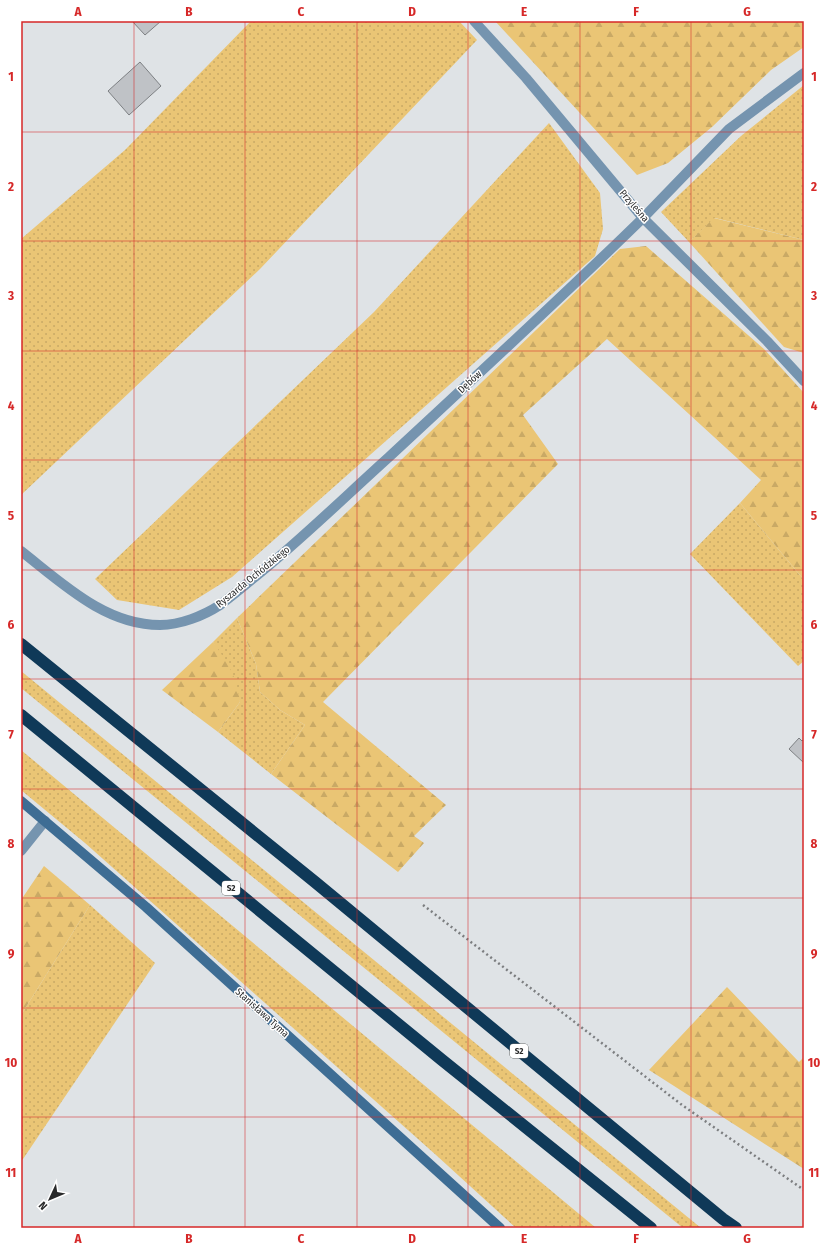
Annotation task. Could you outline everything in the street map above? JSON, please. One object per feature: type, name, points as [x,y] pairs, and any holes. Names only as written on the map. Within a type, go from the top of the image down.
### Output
[{"type":"highway","name":"S2","points":[[21,644],[321,887],[735,1228]]},
{"type":"highway","name":"S2","points":[[21,715],[442,1060],[651,1228]]},
{"type":"street","name":"Przyleśna","points":[[474,21],[526,78],[643,218],[767,341],[804,381]]},
{"type":"street","name":"Dębów","points":[[294,544],[583,277],[643,218],[729,129],[804,73]]},
{"type":"street","name":"Ryszarda Ochódzkiego","points":[[21,551],[69,589],[101,610],[121,619],[142,624],[160,625],[179,623],[199,616],[218,606],[294,544]]},
{"type":"street","name":"Stanisława Tyma","points":[[21,801],[146,908],[500,1228]]},
{"type":"street","points":[[21,851],[45,821]]},
{"type":"path","points":[[423,905],[682,1105],[804,1190]]},
{"type":"green space","points":[[251,21],[459,21],[477,40],[260,269],[21,495],[21,239],[125,150]]},
{"type":"green space","points":[[495,21],[804,21],[804,47],[771,70],[712,127],[668,163],[637,175]]},
{"type":"green space","points":[[804,85],[804,240],[715,218],[689,242],[661,212],[741,136]]},
{"type":"green space","points":[[549,123],[600,193],[603,229],[595,256],[232,577],[179,610],[117,600],[95,579],[374,312]]},
{"type":"green space","points":[[714,218],[804,240],[804,353],[784,347],[689,242]]},
{"type":"green space","points":[[646,246],[764,349],[804,393],[804,580],[740,503],[761,480],[607,339],[523,415],[558,464],[323,702],[446,805],[414,836],[424,843],[398,872],[271,774],[305,725],[280,710],[260,692],[256,664],[237,618],[620,249]]},
{"type":"green space","points":[[740,503],[804,580],[804,661],[798,666],[690,554]]},
{"type":"green space","points":[[237,618],[256,664],[260,692],[280,710],[305,725],[271,774],[218,732],[240,702],[213,642]]},
{"type":"green space","points":[[213,642],[227,663],[234,677],[240,702],[218,732],[162,690]]},
{"type":"green space","points":[[21,671],[701,1228],[683,1228],[21,688]]},
{"type":"green space","points":[[21,750],[596,1228],[516,1228],[85,843],[21,790]]},
{"type":"green space","points":[[44,866],[90,905],[21,1015],[21,900]]},
{"type":"green space","points":[[90,905],[155,963],[21,1162],[21,1015]]},
{"type":"green space","points":[[727,987],[799,1062],[804,1057],[804,1169],[649,1070]]},
{"type":"building","points":[[132,21],[161,21],[145,35]]},
{"type":"building","points":[[140,62],[161,86],[129,115],[108,91]]},
{"type":"building","points":[[799,738],[802,741],[804,739],[804,763],[789,749]]}]
